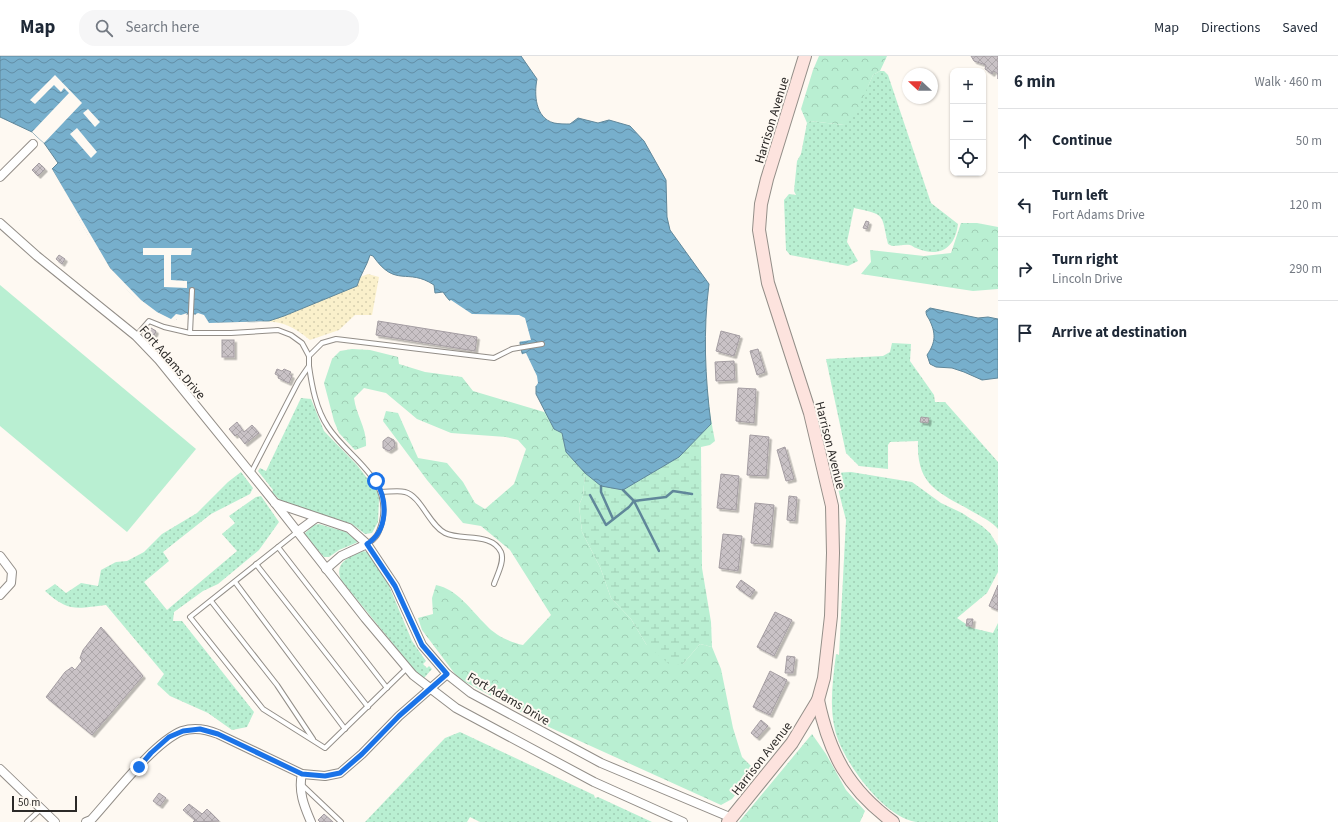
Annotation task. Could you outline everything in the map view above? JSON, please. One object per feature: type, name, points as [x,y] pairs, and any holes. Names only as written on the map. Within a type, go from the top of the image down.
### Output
[{"type":"main road","name":"Harrison Avenue","points":[[730,820],[788,749],[818,700],[824,678],[831,616],[834,553],[832,506],[810,413],[768,283],[759,230],[761,204],[805,56]]},
{"type":"main road","points":[[818,700],[825,731],[843,770],[866,799],[893,822]]},
{"type":"street","points":[[0,177],[33,144]]},
{"type":"street","name":"Fort Adams Drive","points":[[0,223],[37,256],[136,336],[159,360],[407,668],[456,708],[580,774],[683,822]]},
{"type":"street","name":"Fort Adams Drive","points":[[275,503],[349,528],[367,544],[395,586],[422,645],[447,674],[471,693],[601,763],[730,820]]},
{"type":"street","points":[[297,532],[316,518]]},
{"type":"street","points":[[326,569],[341,556],[367,544]]},
{"type":"street","points":[[0,556],[12,572],[11,583],[0,595]]},
{"type":"street","points":[[86,822],[91,820],[151,753],[169,737],[192,729],[210,731],[218,734],[302,774],[325,776],[345,770],[399,716],[447,674]]},
{"type":"street","points":[[0,769],[55,822]]},
{"type":"street","points":[[302,774],[300,783],[304,805],[311,822]]},
{"type":"lane","points":[[190,333],[192,290]]},
{"type":"lane","points":[[136,336],[149,321],[164,327],[190,333],[231,333],[278,330],[291,335],[302,343],[309,356],[313,394],[323,420],[336,438],[371,476],[381,492],[384,510],[380,532],[375,539],[367,544]]},
{"type":"lane","points":[[309,356],[322,343],[336,339],[494,358],[512,349],[542,344]]},
{"type":"lane","points":[[250,473],[298,382],[310,366]]},
{"type":"lane","points":[[381,492],[400,491],[412,495],[432,522],[446,534],[482,540],[494,544],[500,549],[502,557],[494,584]]},
{"type":"lane","points":[[297,532],[190,617],[263,709],[325,748],[407,668]]},
{"type":"lane","points":[[278,547],[387,688]]},
{"type":"lane","points":[[256,564],[368,706]]},
{"type":"lane","points":[[235,582],[345,729]]},
{"type":"lane","points":[[211,601],[277,685],[314,741]]},
{"type":"lane","points":[[300,783],[341,822]]},
{"type":"lane","points":[[28,822],[41,809]]},
{"type":"green space","points":[[819,56],[887,56],[880,71],[873,75],[859,107],[847,124],[844,125],[810,121],[807,123],[801,109]]},
{"type":"green space","points":[[880,71],[884,71],[888,75],[931,203],[958,224],[953,240],[944,249],[932,252],[915,248],[911,245],[892,246],[888,244],[883,221],[877,214],[854,208],[847,242],[858,261],[848,266],[790,255],[786,250],[784,200],[789,194],[796,195],[794,191],[797,161],[801,154],[807,123],[810,121],[844,125],[873,75]]},
{"type":"green space","points":[[961,223],[977,223],[998,227],[998,289],[973,291],[861,274],[871,262],[870,250],[924,256],[951,253]]},
{"type":"green space","points":[[0,285],[196,449],[127,532],[0,426]]},
{"type":"green space","points":[[706,308],[706,375],[715,441],[710,445],[701,447],[702,568],[711,622],[712,647],[700,644],[683,664],[671,666],[646,644],[631,619],[611,598],[600,567],[582,532],[579,505],[583,496],[585,473],[566,452],[562,433],[554,429],[544,412],[566,405]]},
{"type":"green space","points":[[892,343],[911,344],[910,361],[934,395],[935,402],[945,402],[998,462],[998,529],[988,520],[941,494],[933,487],[926,479],[921,469],[918,457],[918,441],[890,442],[888,445],[888,469],[859,466],[846,453],[826,359],[883,356],[890,352]]},
{"type":"green space","points":[[352,349],[370,350],[398,357],[399,364],[425,372],[462,377],[473,391],[544,412],[554,429],[562,433],[566,452],[585,473],[583,496],[579,505],[582,532],[600,567],[611,598],[631,619],[646,644],[683,664],[700,644],[712,647],[721,669],[733,728],[742,757],[755,770],[732,799],[721,805],[551,728],[458,678],[422,630],[418,618],[433,614],[432,598],[436,585],[444,587],[457,595],[494,632],[503,638],[518,644],[523,645],[551,615],[510,550],[481,526],[463,523],[427,480],[383,421],[386,411],[398,413],[418,458],[447,463],[463,482],[475,503],[485,509],[514,484],[526,449],[518,440],[506,437],[451,433],[417,419],[386,393],[364,388],[354,398],[365,433],[366,446],[355,450],[339,433],[334,421],[324,383],[332,359],[340,351]]},
{"type":"green space","points":[[301,398],[311,399],[324,431],[357,465],[377,491],[379,498],[378,522],[372,533],[365,534],[352,524],[281,501],[272,492],[273,490],[258,471],[260,468],[266,471]]},
{"type":"green space","points":[[241,472],[253,488],[250,494],[211,514],[163,552],[169,561],[144,582],[167,610],[237,551],[222,534],[235,523],[229,516],[256,497],[261,496],[279,522],[259,550],[218,584],[203,591],[174,612],[173,621],[182,621],[254,712],[247,727],[232,730],[208,713],[170,696],[157,684],[164,674],[106,605],[80,608],[67,606],[53,598],[45,591],[55,584],[66,593],[81,583],[98,586],[101,570],[116,562],[127,561],[144,552],[162,534],[197,513],[228,482]]},
{"type":"green space","points":[[851,472],[912,482],[941,503],[962,513],[982,526],[990,533],[998,546],[998,572],[987,593],[957,618],[972,628],[993,633],[998,623],[998,822],[916,822],[903,818],[890,810],[866,785],[855,771],[839,742],[833,721],[832,692],[836,654],[839,655],[846,520],[834,473]]},
{"type":"green space","points":[[319,524],[346,532],[358,542],[339,550],[329,557],[324,557],[304,534],[314,525]]},
{"type":"green space","points":[[363,551],[367,552],[387,581],[412,641],[426,661],[423,664],[427,668],[429,666],[432,669],[424,678],[421,678],[341,580],[339,574],[341,564],[348,558]]},
{"type":"green space","points":[[460,732],[594,795],[595,798],[598,797],[652,822],[480,822],[470,817],[467,822],[365,822],[445,738]]},
{"type":"green space","points":[[812,734],[826,754],[846,790],[865,811],[860,822],[739,822]]},
{"type":"sand","points":[[368,274],[379,277],[372,315],[355,315],[339,330],[310,340],[293,328],[278,322],[261,321],[241,323]]},
{"type":"water","points":[[0,56],[521,56],[537,79],[537,105],[543,116],[554,123],[570,124],[578,118],[598,123],[609,120],[630,126],[644,141],[666,180],[667,217],[670,230],[709,284],[705,337],[707,389],[711,424],[679,457],[623,490],[601,486],[585,473],[566,452],[562,433],[554,429],[536,394],[536,380],[522,353],[520,343],[522,330],[518,323],[486,319],[467,313],[450,301],[443,292],[435,293],[434,285],[425,280],[395,275],[388,272],[373,256],[370,255],[357,286],[269,321],[209,324],[196,314],[186,314],[172,321],[153,312],[135,297],[118,278],[87,233],[52,169],[58,163],[44,143],[32,132],[0,117]]},
{"type":"water","points":[[930,308],[978,318],[988,317],[998,319],[998,378],[982,380],[952,368],[936,367],[930,364],[927,355],[932,346],[934,333],[926,311]]},
{"type":"pier","points":[[55,75],[82,103],[44,143],[32,132],[69,93],[64,88],[61,92],[54,85],[35,104],[30,100]]},
{"type":"pier","points":[[88,109],[100,122],[95,127],[83,113]]},
{"type":"pier","points":[[77,128],[97,152],[91,158],[70,134]]},
{"type":"pier","points":[[52,169],[110,268],[141,300],[157,312],[171,319],[176,314],[181,315],[187,313],[184,320],[177,319],[172,323],[161,320],[143,307],[118,281],[106,266],[91,241],[50,170]]},
{"type":"pier","points":[[143,248],[192,248],[191,255],[171,255],[171,280],[187,281],[187,288],[164,287],[164,255],[143,255]]},
{"type":"pier","points":[[451,300],[472,314],[519,315],[525,318],[531,340],[518,342],[520,330],[517,325],[505,325],[473,319],[448,304],[447,302]]},
{"type":"pier","points":[[198,313],[204,315],[209,323],[274,321],[208,326],[196,316]]},
{"type":"pier","points":[[526,353],[537,376],[538,383],[536,386],[534,386],[534,380],[520,355]]},
{"type":"building","points":[[971,56],[998,56],[998,74],[994,71],[992,74],[986,70],[986,65],[974,61]]},
{"type":"building","points":[[39,163],[45,169],[38,176],[32,170]]},
{"type":"building","points":[[866,221],[869,222],[867,229],[863,228]]},
{"type":"building","points":[[59,255],[65,259],[62,264],[56,259]]},
{"type":"building","points":[[378,321],[477,337],[475,351],[376,335]]},
{"type":"building","points":[[151,328],[156,331],[154,336],[148,333]]},
{"type":"building","points":[[721,331],[740,336],[734,356],[716,351]]},
{"type":"building","points":[[222,340],[234,340],[234,357],[222,357]]},
{"type":"building","points":[[758,349],[765,372],[757,375],[750,351]]},
{"type":"building","points":[[734,361],[735,380],[716,381],[715,362]]},
{"type":"building","points":[[277,369],[282,371],[284,369],[291,372],[289,374],[292,376],[289,383],[278,378],[279,376],[275,374]]},
{"type":"building","points":[[738,388],[756,389],[754,423],[736,421]]},
{"type":"building","points":[[921,417],[929,418],[928,423],[920,422]]},
{"type":"building","points":[[237,422],[244,432],[252,425],[259,433],[245,444],[237,434],[235,436],[229,429]]},
{"type":"building","points":[[750,435],[769,437],[766,476],[747,475]]},
{"type":"building","points":[[388,437],[394,440],[395,447],[389,451],[383,448],[383,441]]},
{"type":"building","points":[[785,447],[794,479],[786,481],[777,450]]},
{"type":"building","points":[[721,474],[739,476],[736,510],[717,508]]},
{"type":"building","points":[[789,496],[797,497],[795,521],[787,520]]},
{"type":"building","points":[[755,503],[774,505],[770,545],[751,543]]},
{"type":"building","points":[[723,534],[742,536],[738,571],[719,568]]},
{"type":"building","points":[[741,580],[755,590],[750,597],[736,587]]},
{"type":"building","points":[[998,585],[998,610],[989,606]]},
{"type":"building","points":[[775,612],[792,620],[774,656],[757,647]]},
{"type":"building","points":[[967,619],[973,619],[972,626],[966,626]]},
{"type":"building","points":[[101,627],[143,676],[92,735],[46,697],[65,672],[72,667],[75,670],[82,661],[80,658],[83,650]]},
{"type":"building","points":[[787,656],[795,657],[793,673],[785,673]]},
{"type":"building","points":[[770,671],[787,680],[770,715],[753,707]]},
{"type":"building","points":[[761,720],[768,726],[757,738],[751,733]]},
{"type":"building","points":[[159,793],[166,798],[160,806],[153,801]]},
{"type":"building","points":[[189,804],[202,814],[207,809],[219,821],[193,822],[195,820],[183,810]]},
{"type":"building","points":[[324,814],[333,822],[320,822],[318,820]]},
{"type":"waterway","points":[[601,486],[601,492],[613,519]]},
{"type":"waterway","points":[[623,490],[634,501],[659,551]]},
{"type":"waterway","points":[[590,495],[606,525],[629,507],[634,501],[666,497],[673,491],[692,494]]},
{"type":"route","points":[[139,767],[151,753],[169,737],[183,731],[200,729],[218,734],[302,774],[325,776],[340,773],[362,754],[399,716],[447,674],[422,645],[395,586],[367,544],[375,539],[380,532],[384,515],[383,498],[376,481]]}]
